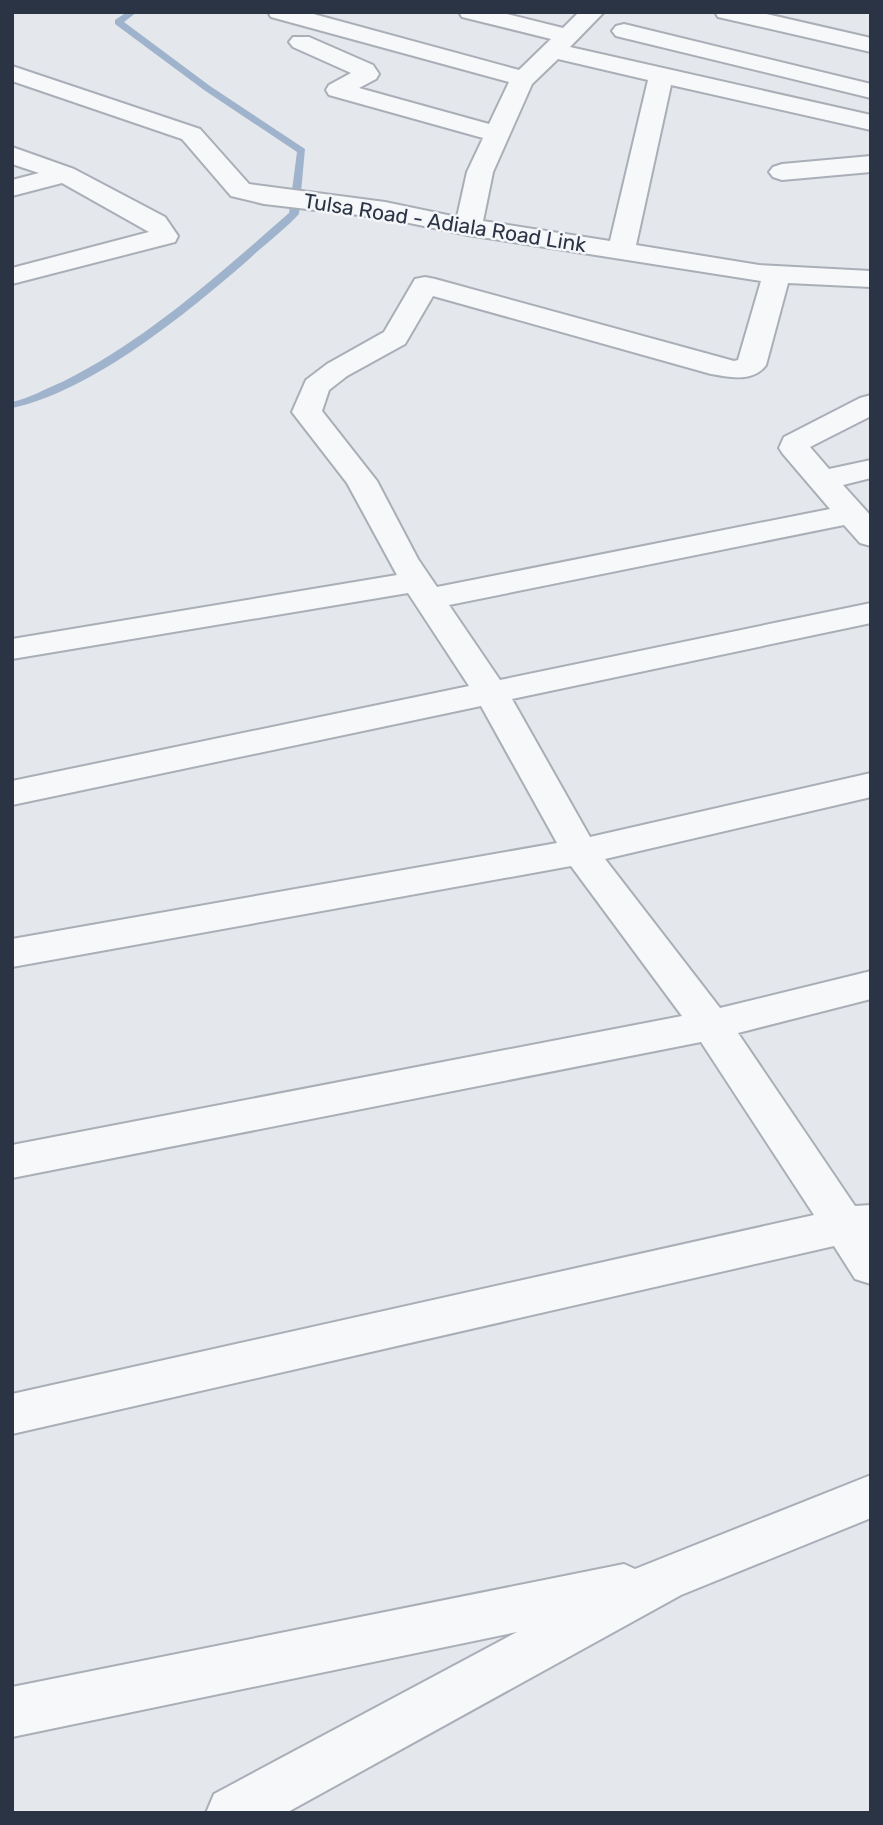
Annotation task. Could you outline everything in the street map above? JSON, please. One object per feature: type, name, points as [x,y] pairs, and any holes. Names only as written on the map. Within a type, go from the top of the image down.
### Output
[{"type":"street","points":[[279,12],[523,78]]},
{"type":"street","points":[[470,12],[661,76],[871,123]]},
{"type":"street","points":[[468,227],[480,172],[523,78],[593,12]]},
{"type":"street","points":[[726,12],[871,45]]},
{"type":"street","points":[[624,31],[871,91]]},
{"type":"street","points":[[301,42],[364,70],[367,74],[338,90],[497,134]]},
{"type":"street","name":"Tulsa Road - Adiala Road Link","points":[[12,73],[191,134],[240,190],[264,196],[385,210],[468,227],[621,252],[777,274],[871,279]]},
{"type":"street","points":[[621,252],[661,76]]},
{"type":"street","points":[[12,155],[65,174],[156,223],[165,236],[12,276]]},
{"type":"street","points":[[782,172],[871,164]]},
{"type":"street","points":[[12,188],[65,174]]},
{"type":"street","points":[[777,274],[751,365],[736,370],[425,285],[395,338],[337,370],[316,386],[307,412],[361,481],[402,559],[492,694],[580,852],[858,1224],[871,1266]]},
{"type":"street","points":[[861,525],[794,448],[795,443],[871,404]]},
{"type":"street","points":[[822,480],[871,469]]},
{"type":"street","points":[[12,649],[861,525]]},
{"type":"street","points":[[12,793],[871,613]]},
{"type":"street","points":[[12,953],[580,852],[871,785]]},
{"type":"street","points":[[12,1162],[711,1026],[871,985]]},
{"type":"street","points":[[12,1414],[858,1224]]},
{"type":"street","points":[[233,1813],[663,1579],[871,1496]]},
{"type":"street","points":[[12,1713],[663,1579]]},
{"type":"waterway","points":[[12,405],[30,401],[98,368],[198,298],[294,214],[302,151],[207,88],[118,22],[133,12]]}]
